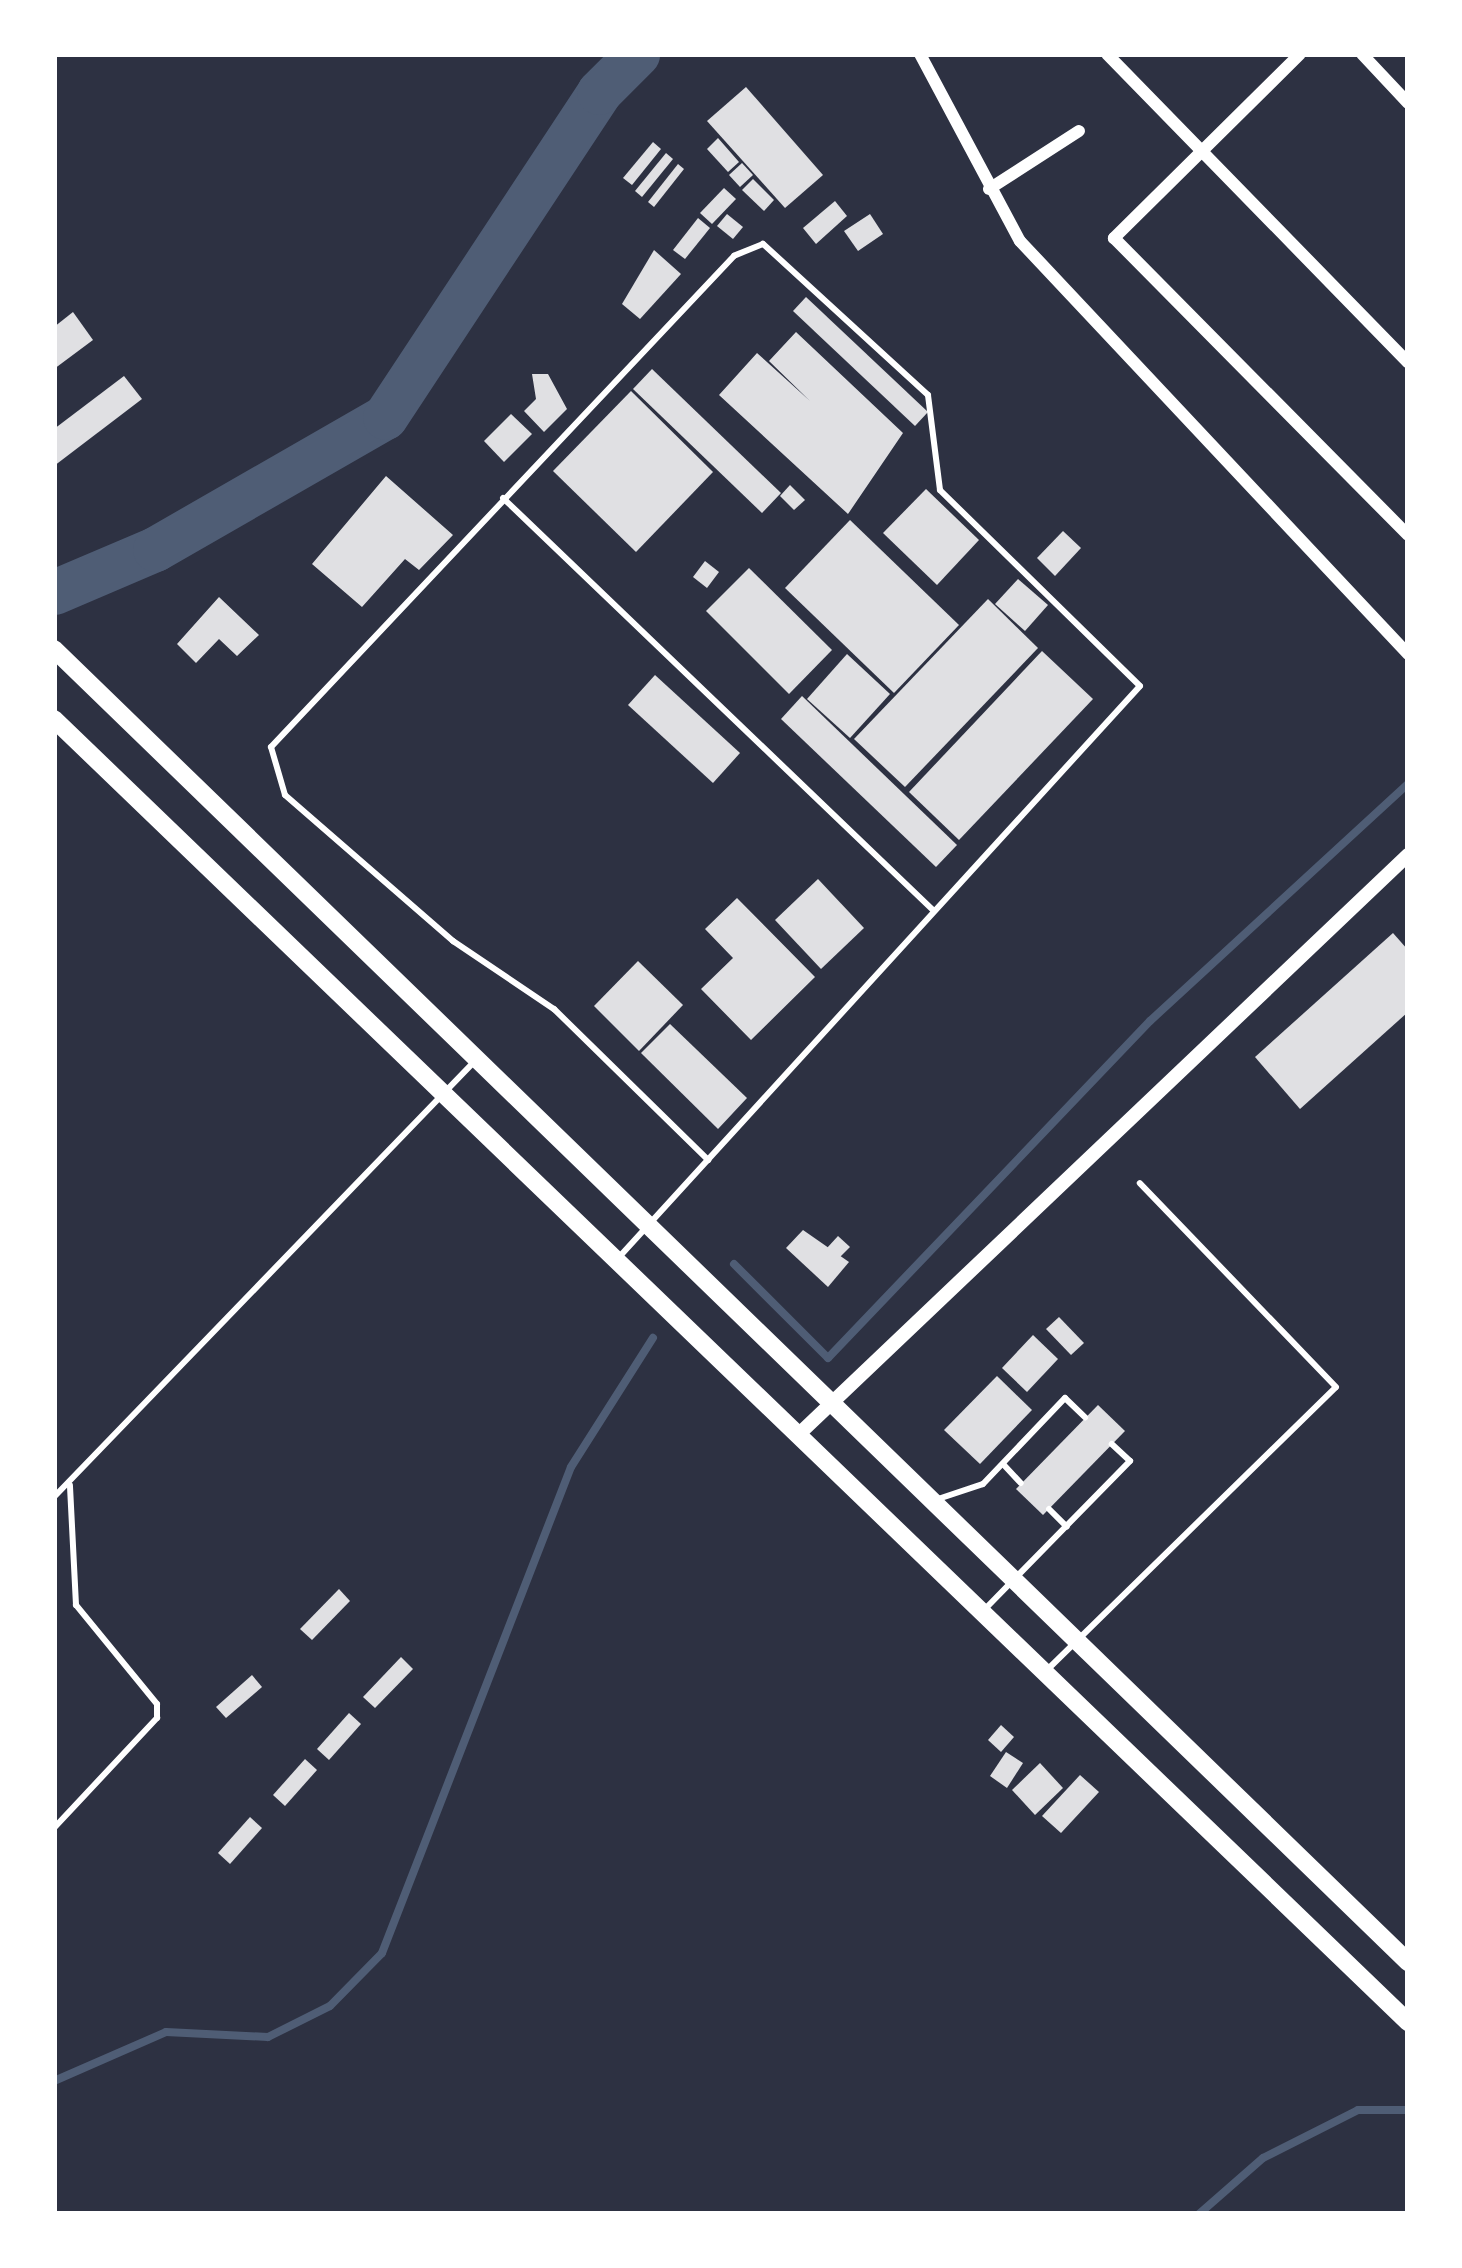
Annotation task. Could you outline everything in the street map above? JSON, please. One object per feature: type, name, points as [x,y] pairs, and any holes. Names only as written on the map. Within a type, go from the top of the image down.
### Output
[{"type":"main road","points":[[54,649],[473,1063],[1408,1962]]},
{"type":"main road","points":[[54,719],[1408,2022]]},
{"type":"street","points":[[920,54],[1020,241],[1408,654]]},
{"type":"street","points":[[1107,54],[1408,362]]},
{"type":"street","points":[[1300,54],[1114,238],[1408,535]]},
{"type":"street","points":[[1362,54],[1408,103]]},
{"type":"street","points":[[989,189],[1079,131]]},
{"type":"street","points":[[798,1436],[1408,854]]},
{"type":"lane","points":[[617,1260],[1140,686],[940,490],[928,395],[772,247],[754,245],[502,497],[279,731],[277,783],[453,941],[554,1009],[708,1160]]},
{"type":"lane","points":[[502,497],[933,910]]},
{"type":"lane","points":[[54,1497],[473,1063]]},
{"type":"lane","points":[[1045,1672],[1336,1387],[1139,1183]]},
{"type":"lane","points":[[929,1502],[983,1484],[1065,1398],[1085,1417]]},
{"type":"lane","points":[[982,1612],[1130,1461],[1112,1444]]},
{"type":"lane","points":[[1002,1464],[1022,1483]]},
{"type":"lane","points":[[54,1828],[157,1718],[157,1704],[76,1605],[70,1485]]},
{"type":"lane","points":[[1048,1509],[1067,1527]]},
{"type":"building","points":[[746,87],[823,175],[785,208],[707,121]]},
{"type":"building","points":[[718,138],[739,162],[728,172],[707,149]]},
{"type":"building","points":[[653,142],[661,149],[632,185],[623,178]]},
{"type":"building","points":[[666,153],[673,159],[642,197],[635,191]]},
{"type":"building","points":[[742,163],[753,175],[740,187],[729,175]]},
{"type":"building","points":[[678,164],[684,169],[654,207],[648,202]]},
{"type":"building","points":[[753,179],[774,200],[764,211],[742,190]]},
{"type":"building","points":[[724,188],[736,199],[712,224],[700,213]]},
{"type":"building","points":[[835,201],[847,216],[816,244],[803,228]]},
{"type":"building","points":[[727,214],[743,227],[733,239],[717,226]]},
{"type":"building","points":[[870,214],[883,234],[858,251],[844,231]]},
{"type":"building","points":[[698,218],[710,228],[685,259],[673,250]]},
{"type":"building","points":[[654,250],[681,274],[640,319],[622,304]]},
{"type":"building","points":[[806,297],[928,412],[915,426],[793,311]]},
{"type":"building","points":[[73,312],[93,340],[54,369],[54,327]]},
{"type":"building","points":[[796,332],[903,433],[848,514],[719,395],[757,353],[810,401],[769,361]]},
{"type":"building","points":[[652,369],[781,493],[762,513],[633,389]]},
{"type":"building","points":[[532,374],[548,374],[567,409],[544,432],[524,411],[536,399]]},
{"type":"building","points":[[124,376],[142,399],[54,466],[54,429]]},
{"type":"building","points":[[631,391],[713,472],[636,552],[553,471]]},
{"type":"building","points":[[511,414],[532,434],[504,462],[484,441]]},
{"type":"building","points":[[386,476],[453,535],[419,570],[405,559],[362,607],[312,564]]},
{"type":"building","points":[[790,485],[805,500],[794,510],[780,496]]},
{"type":"building","points":[[926,489],[979,540],[937,585],[883,533]]},
{"type":"building","points":[[850,520],[959,625],[894,693],[785,588]]},
{"type":"building","points":[[1063,531],[1081,548],[1055,576],[1037,558]]},
{"type":"building","points":[[705,561],[719,572],[707,588],[693,577]]},
{"type":"building","points":[[749,568],[832,650],[789,694],[706,611]]},
{"type":"building","points":[[1018,579],[1048,605],[1025,631],[995,604]]},
{"type":"building","points":[[219,597],[259,635],[237,656],[219,639],[196,663],[177,644]]},
{"type":"building","points":[[988,599],[1038,648],[905,787],[854,739]]},
{"type":"building","points":[[1042,651],[1093,699],[959,840],[909,792]]},
{"type":"building","points":[[847,654],[890,694],[850,738],[807,699]]},
{"type":"building","points":[[655,675],[740,753],[713,783],[628,705]]},
{"type":"building","points":[[802,696],[957,845],[936,867],[781,719]]},
{"type":"building","points":[[818,879],[864,928],[821,969],[775,920]]},
{"type":"building","points":[[737,898],[815,977],[751,1040],[701,989],[733,958],[705,929]]},
{"type":"building","points":[[1393,933],[1408,950],[1408,1012],[1300,1109],[1255,1057]]},
{"type":"building","points":[[638,961],[683,1005],[639,1051],[594,1006]]},
{"type":"building","points":[[670,1024],[747,1098],[718,1129],[641,1053]]},
{"type":"building","points":[[803,1230],[849,1262],[828,1287],[786,1248]]},
{"type":"building","points":[[838,1236],[850,1247],[838,1259],[827,1248]]},
{"type":"building","points":[[1059,1317],[1084,1343],[1071,1355],[1046,1329]]},
{"type":"building","points":[[1033,1335],[1058,1359],[1027,1392],[1002,1368]]},
{"type":"building","points":[[997,1376],[1032,1410],[980,1464],[944,1430]]},
{"type":"building","points":[[1098,1405],[1125,1431],[1043,1515],[1016,1489]]},
{"type":"building","points":[[339,1589],[350,1601],[312,1640],[300,1629]]},
{"type":"building","points":[[401,1657],[413,1669],[375,1708],[363,1697]]},
{"type":"building","points":[[252,1675],[262,1687],[226,1718],[216,1707]]},
{"type":"building","points":[[349,1713],[361,1724],[329,1760],[317,1749]]},
{"type":"building","points":[[1001,1725],[1014,1737],[1001,1752],[988,1740]]},
{"type":"building","points":[[1006,1752],[1023,1763],[1007,1788],[990,1776]]},
{"type":"building","points":[[305,1759],[317,1770],[285,1806],[273,1795]]},
{"type":"building","points":[[1040,1763],[1063,1788],[1035,1815],[1012,1790]]},
{"type":"building","points":[[1080,1775],[1099,1792],[1061,1833],[1042,1816]]},
{"type":"building","points":[[250,1817],[262,1828],[230,1864],[218,1853]]},
{"type":"waterway","points":[[54,592],[155,549],[385,417],[599,92],[637,54]]},
{"type":"waterway","points":[[734,1264],[828,1358],[1150,1021],[1408,784]]},
{"type":"waterway","points":[[54,2081],[166,2032],[268,2037],[330,2006],[382,1953],[571,1467],[653,1338]]},
{"type":"waterway","points":[[1199,2214],[1263,2158],[1358,2110],[1408,2110]]}]
